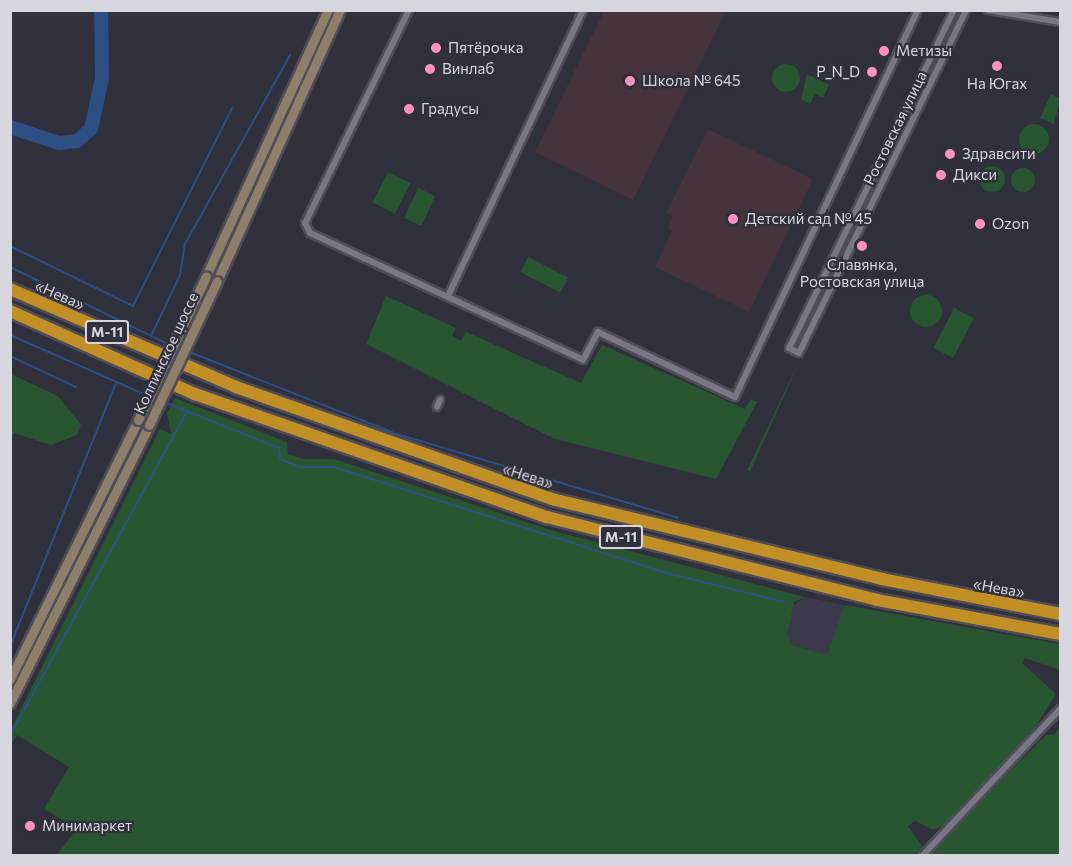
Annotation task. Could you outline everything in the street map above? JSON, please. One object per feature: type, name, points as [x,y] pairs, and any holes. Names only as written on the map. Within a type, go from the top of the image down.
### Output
[{"type":"highway","name":"«Нева»","points":[[10,289],[247,391],[552,499],[893,582],[1060,614]]},
{"type":"highway","name":"М-11","points":[[10,311],[195,394],[547,517],[877,600],[1060,634]]},
{"type":"main road","name":"Колпинское шоссе","points":[[10,679],[138,420],[328,10]]},
{"type":"main road","name":"Колпинское шоссе","points":[[10,703],[149,425],[340,10]]},
{"type":"street","points":[[409,10],[305,223],[310,233],[583,360],[598,332],[735,397],[918,10]]},
{"type":"street","points":[[448,296],[583,10]]},
{"type":"street","name":"Ростовская улица","points":[[954,10],[789,348],[799,353],[966,10]]},
{"type":"street","points":[[988,10],[1060,22]]},
{"type":"street","points":[[437,407],[440,400]]},
{"type":"street","points":[[922,855],[1060,709]]},
{"type":"shaded area","name":"Школа № 645","points":[[604,11],[726,11],[633,200],[535,152]]},
{"type":"shaded area","name":"Детский сад № 45","points":[[708,129],[813,179],[749,312],[655,267],[672,231],[667,228],[673,216],[666,213]]},
{"type":"shaded area","points":[[805,597],[859,608],[867,665],[748,636]]},
{"type":"green space","points":[[786,64],[796,68],[800,78],[796,88],[786,92],[776,88],[772,78],[776,68]]},
{"type":"green space","points":[[807,74],[829,85],[823,98],[815,94],[810,104],[801,99]]},
{"type":"green space","points":[[1051,94],[1060,99],[1054,124],[1040,118]]},
{"type":"green space","points":[[1034,124],[1040,125],[1048,133],[1048,145],[1040,153],[1034,154],[1028,153],[1020,145],[1019,139],[1020,133],[1028,125]]},
{"type":"green space","points":[[992,166],[1001,170],[1005,179],[1001,188],[992,192],[983,188],[979,179],[983,170]]},
{"type":"green space","points":[[1023,168],[1032,171],[1035,180],[1032,189],[1023,192],[1014,189],[1011,180],[1014,171]]},
{"type":"green space","points":[[388,172],[410,183],[395,214],[373,202]]},
{"type":"green space","points":[[418,188],[435,196],[421,226],[404,218]]},
{"type":"green space","points":[[528,257],[568,277],[560,293],[520,272]]},
{"type":"green space","points":[[926,295],[937,300],[942,311],[937,322],[926,327],[915,322],[910,311],[915,300]]},
{"type":"green space","points":[[386,296],[456,328],[452,336],[461,341],[466,332],[581,383],[602,345],[745,409],[751,399],[757,402],[716,479],[555,439],[366,344]]},
{"type":"green space","points":[[954,308],[974,318],[953,358],[934,348]]},
{"type":"green space","points":[[801,358],[750,472],[747,470]]},
{"type":"green space","points":[[11,374],[58,396],[81,425],[77,435],[51,445],[14,433],[11,437]]},
{"type":"green space","points":[[175,398],[287,442],[288,454],[303,459],[334,459],[554,531],[805,597],[794,602],[787,635],[793,646],[827,655],[845,605],[1060,644],[1060,670],[1025,658],[1022,663],[1056,694],[1029,737],[943,827],[932,829],[915,821],[908,826],[923,847],[914,855],[57,855],[77,828],[44,809],[69,767],[17,735],[11,745],[11,729],[160,429],[171,434],[167,413]]},
{"type":"green space","points":[[1060,726],[1060,855],[927,855],[1046,735],[1055,734]]},
{"type":"waterway","points":[[10,127],[59,143],[77,141],[91,129],[102,78],[101,10]]},
{"type":"waterway","points":[[151,336],[180,275],[185,244],[290,55]]},
{"type":"waterway","points":[[10,246],[133,306],[232,108]]},
{"type":"waterway","points":[[10,267],[170,345]]},
{"type":"waterway","points":[[10,335],[148,396]]},
{"type":"waterway","points":[[187,351],[397,434],[678,518]]},
{"type":"waterway","points":[[10,356],[76,387]]},
{"type":"waterway","points":[[11,644],[116,383]]},
{"type":"waterway","points":[[164,402],[279,448],[280,459],[300,467],[334,467],[670,574],[785,602]]},
{"type":"waterway","points":[[10,736],[187,412]]},
{"type":"place","name":"Пятёрочка","points":[[436,48]]},
{"type":"place","name":"Метизы","points":[[884,51]]},
{"type":"place","name":"На Югах","points":[[997,66]]},
{"type":"place","name":"Винлаб","points":[[430,69]]},
{"type":"place","name":"P_N_D","points":[[872,72]]},
{"type":"place","name":"Школа № 645","points":[[630,81]]},
{"type":"place","name":"Градусы","points":[[409,109]]},
{"type":"place","name":"Здравсити","points":[[950,154]]},
{"type":"place","name":"Дикси","points":[[941,175]]},
{"type":"place","name":"Детский сад № 45","points":[[733,219]]},
{"type":"place","name":"Ozon","points":[[980,224]]},
{"type":"place","name":"Славянка, Ростовская улица","points":[[862,246]]},
{"type":"place","name":"Минимаркет","points":[[30,826]]}]
